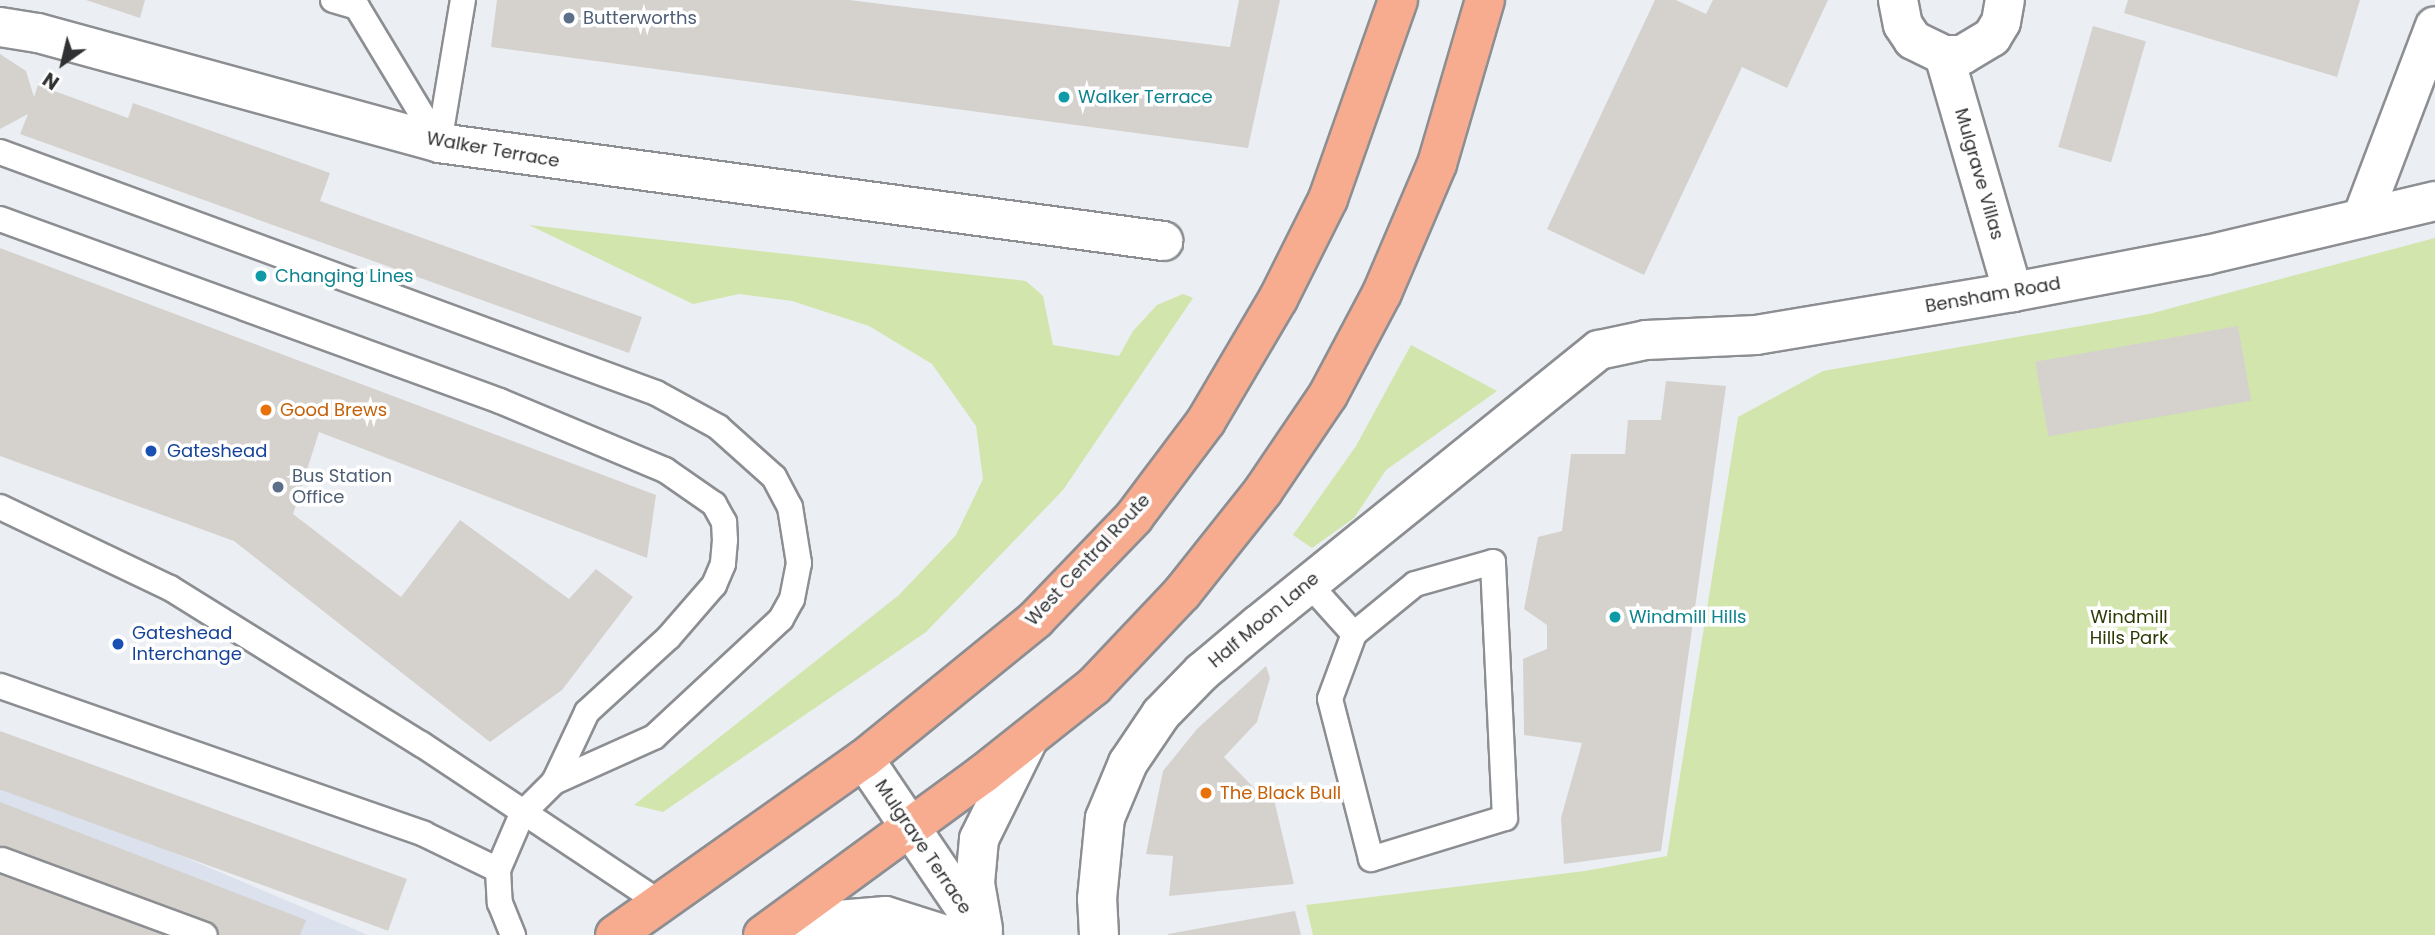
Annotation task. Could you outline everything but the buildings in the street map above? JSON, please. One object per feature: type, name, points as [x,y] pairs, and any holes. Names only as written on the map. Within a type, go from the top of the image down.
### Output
[{"type":"highway","name":"West Central Route","points":[[615,935],[864,759],[1036,619],[1134,517],[1206,421],[1278,299],[1328,199],[1398,0]]},
{"type":"highway","points":[[763,932],[1028,740],[1094,685],[1182,593],[1263,491],[1328,395],[1382,293],[1437,163],[1485,0]]},
{"type":"street","points":[[1898,0],[1903,25],[1913,40],[1944,55],[1962,55],[1992,37],[2001,22],[2005,0]]},
{"type":"street","points":[[2362,218],[2435,26]]},
{"type":"street","name":"Walker Terrace","points":[[0,27],[38,33],[439,143],[1163,241]]},
{"type":"street","name":"Mulgrave Villas","points":[[1944,55],[2013,292]]},
{"type":"street","name":"Bensham Road","points":[[1556,382],[1599,350],[1620,343],[1756,335],[2013,292],[2207,255],[2435,201]]},
{"type":"street","name":"Half Moon Lane","points":[[1099,935],[1097,900],[1105,818],[1128,763],[1161,715],[1202,672],[1556,382]]},
{"type":"street","name":"Mulgrave Terrace","points":[[984,935],[975,883],[979,839],[1028,740]]},
{"type":"street","name":"Mulgrave Terrace","points":[[864,759],[984,935]]},
{"type":"street","name":"Mulgrave Terrace","points":[[763,932],[886,916],[946,935]]},
{"type":"lane","points":[[333,0],[357,7],[439,143]]},
{"type":"lane","points":[[439,143],[463,0]]},
{"type":"lane","points":[[0,152],[656,393],[718,427],[774,477],[790,508],[799,554],[792,599],[781,619],[654,737],[554,782]]},
{"type":"lane","points":[[0,219],[500,401],[665,470],[714,504],[724,522],[725,540],[723,564],[714,585],[669,636],[587,712],[554,782],[522,814],[498,870],[500,903],[513,935]]},
{"type":"lane","points":[[0,507],[170,588],[421,744],[522,814],[660,903]]},
{"type":"lane","points":[[1493,562],[1505,818],[1371,859],[1330,699],[1354,634],[1415,584],[1493,562]]},
{"type":"lane","points":[[1308,583],[1354,634]]},
{"type":"lane","points":[[0,686],[424,834],[498,870]]},
{"type":"lane","points":[[2,860],[191,933]]},
{"type":"shaded area","points":[[0,779],[368,935],[0,935]]},
{"type":"green space","points":[[529,225],[1026,281],[1043,296],[1053,345],[1119,356],[1133,331],[1157,305],[1183,294],[1193,298],[1063,490],[926,632],[663,812],[634,805],[899,595],[956,535],[983,479],[976,426],[932,364],[869,326],[792,301],[739,294],[693,304]]},
{"type":"green space","name":"Windmill Hills Park","points":[[2435,238],[2435,935],[1313,935],[1306,905],[1585,871],[1667,856],[1738,417],[1823,371],[2149,314]]},
{"type":"green space","points":[[1411,345],[1497,391],[1386,470],[1354,518],[1312,548],[1293,535],[1356,446]]},
{"type":"place","name":"Butterworths","points":[[569,18]]},
{"type":"place","name":"Walker Terrace","points":[[1064,97]]},
{"type":"place","name":"Changing Lines","points":[[261,276]]},
{"type":"place","name":"Good Brews","points":[[266,410]]},
{"type":"place","name":"Gateshead","points":[[151,451]]},
{"type":"place","name":"Bus Station Office","points":[[278,487]]},
{"type":"place","name":"Windmill Hills","points":[[1615,617]]},
{"type":"place","name":"Gateshead Interchange","points":[[118,644]]},
{"type":"place","name":"The Black Bull","points":[[1206,793]]}]
